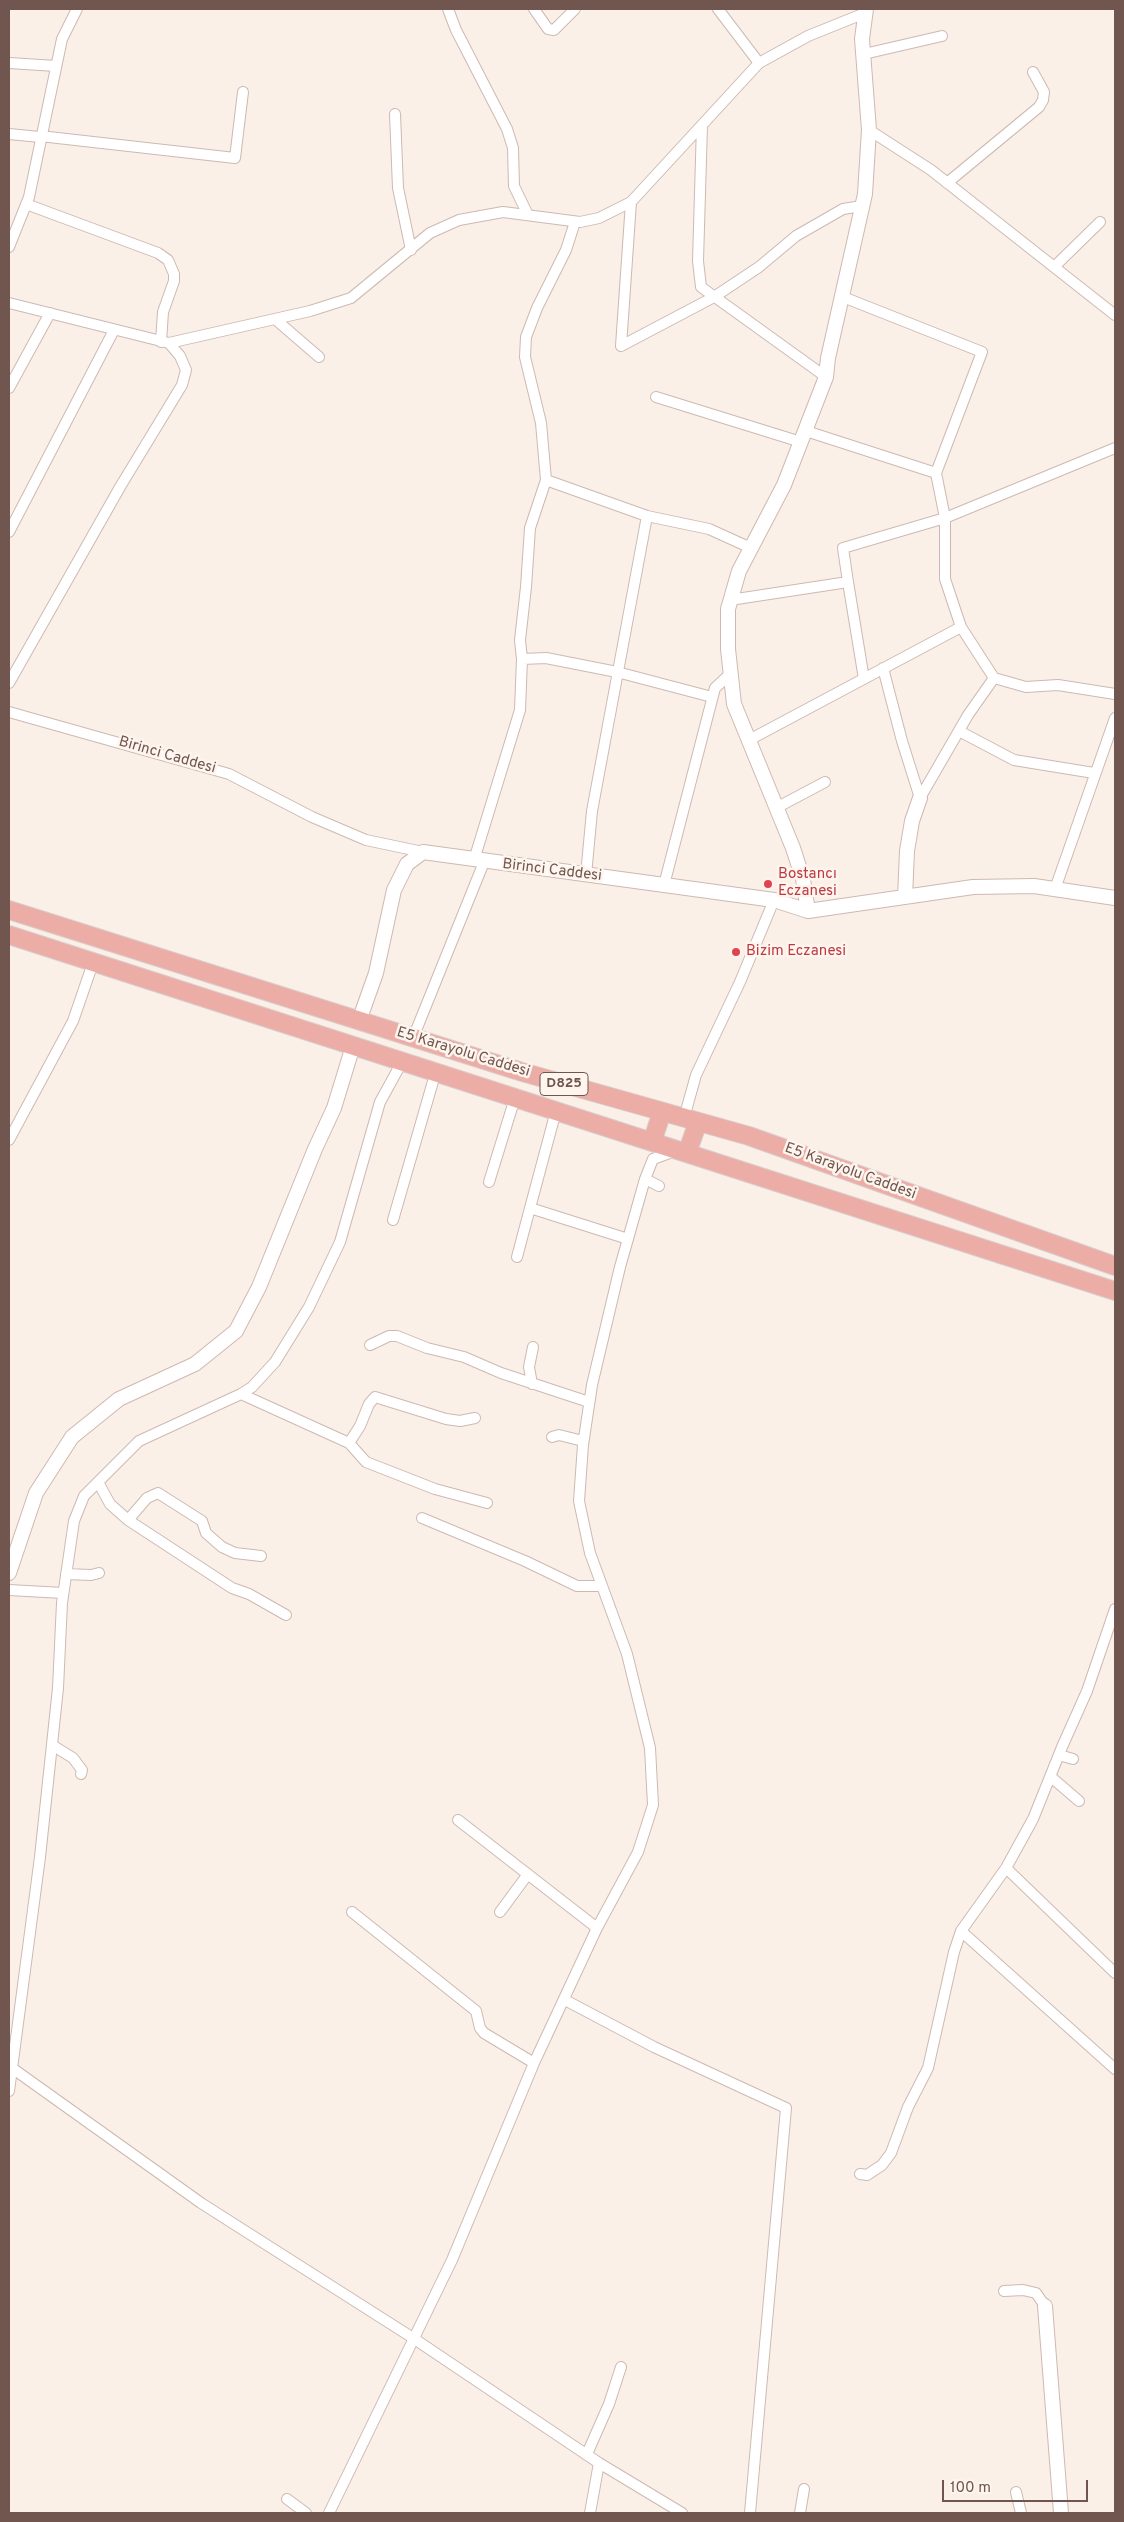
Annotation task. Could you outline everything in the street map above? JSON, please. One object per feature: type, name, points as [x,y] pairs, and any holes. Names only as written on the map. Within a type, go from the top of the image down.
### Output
[{"type":"highway","name":"E5 Karayolu Caddesi","points":[[9,910],[522,1072],[749,1136],[1115,1266]]},
{"type":"highway","name":"E5 Karayolu Caddesi","points":[[9,936],[402,1062],[436,1071],[1115,1291]]},
{"type":"highway","points":[[652,1142],[662,1112]]},
{"type":"highway","points":[[682,1152],[691,1120]]},
{"type":"street","points":[[9,247],[26,204],[62,39],[78,9]]},
{"type":"street","points":[[448,9],[456,30],[506,129],[513,148],[514,186],[528,215]]},
{"type":"street","points":[[534,9],[548,29],[554,30],[575,9]]},
{"type":"street","points":[[718,9],[758,63]]},
{"type":"street","points":[[9,303],[165,342],[275,319],[351,298],[430,233],[459,220],[503,212],[575,222],[599,218],[632,202],[758,63],[808,36],[866,11]]},
{"type":"street","points":[[808,911],[803,879],[734,704],[730,674],[728,609],[739,571],[784,485],[826,377],[862,206],[869,130],[862,39],[866,11]]},
{"type":"street","points":[[864,54],[942,36]]},
{"type":"street","points":[[9,63],[56,66]]},
{"type":"street","points":[[948,182],[1039,107],[1043,100],[1044,92],[1034,72]]},
{"type":"street","points":[[9,134],[235,158],[243,92]]},
{"type":"street","points":[[395,114],[398,188],[411,250]]},
{"type":"street","points":[[702,125],[698,260],[702,287],[826,377]]},
{"type":"street","points":[[869,130],[893,144],[948,182],[1115,315]]},
{"type":"street","points":[[632,202],[622,346],[714,297],[759,267],[796,236],[843,209],[862,206]]},
{"type":"street","points":[[9,683],[120,487],[182,385],[186,370],[180,356],[165,342],[163,312],[174,282],[174,274],[168,260],[151,250],[26,204]]},
{"type":"street","points":[[413,1038],[479,861],[520,710],[522,659],[520,640],[530,528],[546,480],[541,422],[525,357],[526,337],[537,308],[566,250],[575,222]]},
{"type":"street","points":[[1054,267],[1100,222]]},
{"type":"street","points":[[843,297],[982,352],[936,473],[945,518],[945,578],[961,626],[994,678],[1026,687],[1058,685],[1115,694]]},
{"type":"street","points":[[9,388],[50,313]]},
{"type":"street","points":[[275,319],[319,357]]},
{"type":"street","points":[[9,532],[114,330]]},
{"type":"street","points":[[656,397],[936,473]]},
{"type":"street","points":[[864,679],[843,548],[945,518],[1115,448]]},
{"type":"street","points":[[546,480],[647,516],[709,530],[751,548]]},
{"type":"street","points":[[586,875],[592,811],[647,516]]},
{"type":"street","points":[[730,600],[848,582]]},
{"type":"street","points":[[749,740],[961,626]]},
{"type":"street","points":[[522,659],[546,658],[617,672],[712,697]]},
{"type":"street","points":[[884,668],[902,741],[920,798]]},
{"type":"street","points":[[664,885],[712,697],[720,681],[730,674]]},
{"type":"street","points":[[905,897],[907,851],[912,821],[920,798],[968,715],[994,678]]},
{"type":"street","name":"Birinci Caddesi","points":[[9,712],[229,774],[312,818],[366,840],[423,852],[774,900],[808,911],[973,887],[1034,886],[1115,898]]},
{"type":"street","points":[[1055,889],[1115,718]]},
{"type":"street","points":[[959,731],[1014,760],[1094,774]]},
{"type":"street","points":[[776,808],[825,782]]},
{"type":"street","points":[[359,1021],[376,973],[394,890],[407,864],[423,852]]},
{"type":"street","points":[[691,1120],[696,1075],[740,982],[774,900]]},
{"type":"street","points":[[9,1140],[73,1021],[93,963]]},
{"type":"street","points":[[9,1573],[36,1493],[72,1437],[119,1399],[195,1364],[236,1331],[259,1287],[315,1149],[334,1108],[353,1046]]},
{"type":"street","points":[[9,2091],[40,1857],[58,1688],[63,1593],[74,1521],[84,1496],[112,1470],[124,1453],[138,1441],[242,1394],[252,1387],[275,1362],[309,1307],[336,1250],[380,1102],[402,1062]]},
{"type":"street","points":[[393,1220],[436,1071]]},
{"type":"street","points":[[489,1182],[515,1098]]},
{"type":"street","points":[[517,1257],[556,1111]]},
{"type":"street","points":[[329,2513],[452,2260],[534,2063],[597,1928],[638,1852],[652,1805],[650,1748],[627,1654],[590,1552],[579,1501],[589,1402],[628,1239],[645,1179],[653,1159],[682,1152]]},
{"type":"street","points":[[645,1179],[659,1186]]},
{"type":"street","points":[[530,1208],[628,1239]]},
{"type":"street","points":[[370,1345],[389,1336],[397,1336],[427,1348],[464,1357],[532,1384],[589,1402]]},
{"type":"street","points":[[532,1384],[528,1367],[533,1347]]},
{"type":"street","points":[[242,1394],[349,1443],[366,1462],[435,1489],[487,1503]]},
{"type":"street","points":[[349,1443],[360,1426],[368,1404],[375,1397],[446,1419],[460,1421],[475,1418]]},
{"type":"street","points":[[552,1437],[559,1435],[584,1441]]},
{"type":"street","points":[[98,1482],[110,1504],[128,1520],[232,1588],[249,1594],[286,1616]]},
{"type":"street","points":[[128,1520],[147,1498],[158,1493],[202,1521],[206,1533],[222,1547],[234,1553],[261,1556]]},
{"type":"street","points":[[422,1518],[525,1561],[577,1586],[602,1586]]},
{"type":"street","points":[[66,1574],[91,1575],[99,1573]]},
{"type":"street","points":[[9,1590],[63,1593]]},
{"type":"street","points":[[860,2174],[868,2175],[882,2166],[891,2153],[912,2099],[928,2068],[941,2020],[954,1952],[961,1931],[1006,1868],[1033,1819],[1087,1691],[1115,1609]]},
{"type":"street","points":[[52,1745],[73,1758],[82,1770],[81,1774]]},
{"type":"street","points":[[1059,1754],[1073,1759]]},
{"type":"street","points":[[1051,1777],[1079,1801]]},
{"type":"street","points":[[458,1820],[597,1928]]},
{"type":"street","points":[[1006,1868],[1115,1973]]},
{"type":"street","points":[[500,1912],[528,1874]]},
{"type":"street","points":[[352,1912],[476,2011],[480,2028],[484,2033],[534,2063]]},
{"type":"street","points":[[961,1931],[1115,2069]]},
{"type":"street","points":[[565,2000],[654,2046],[786,2108],[750,2513]]},
{"type":"street","points":[[12,2068],[201,2203],[413,2338],[599,2463],[682,2513]]},
{"type":"street","points":[[1004,2292],[1023,2290],[1036,2294],[1045,2306],[1061,2513]]},
{"type":"street","points":[[586,2454],[609,2404],[621,2367]]},
{"type":"street","points":[[590,2513],[599,2463]]},
{"type":"street","points":[[800,2513],[804,2489]]},
{"type":"street","points":[[1016,2492],[1021,2513]]},
{"type":"street","points":[[287,2499],[306,2513]]},
{"type":"place","name":"Bostancı Eczanesi","points":[[768,884]]},
{"type":"place","name":"Bizim Eczanesi","points":[[736,952]]}]
